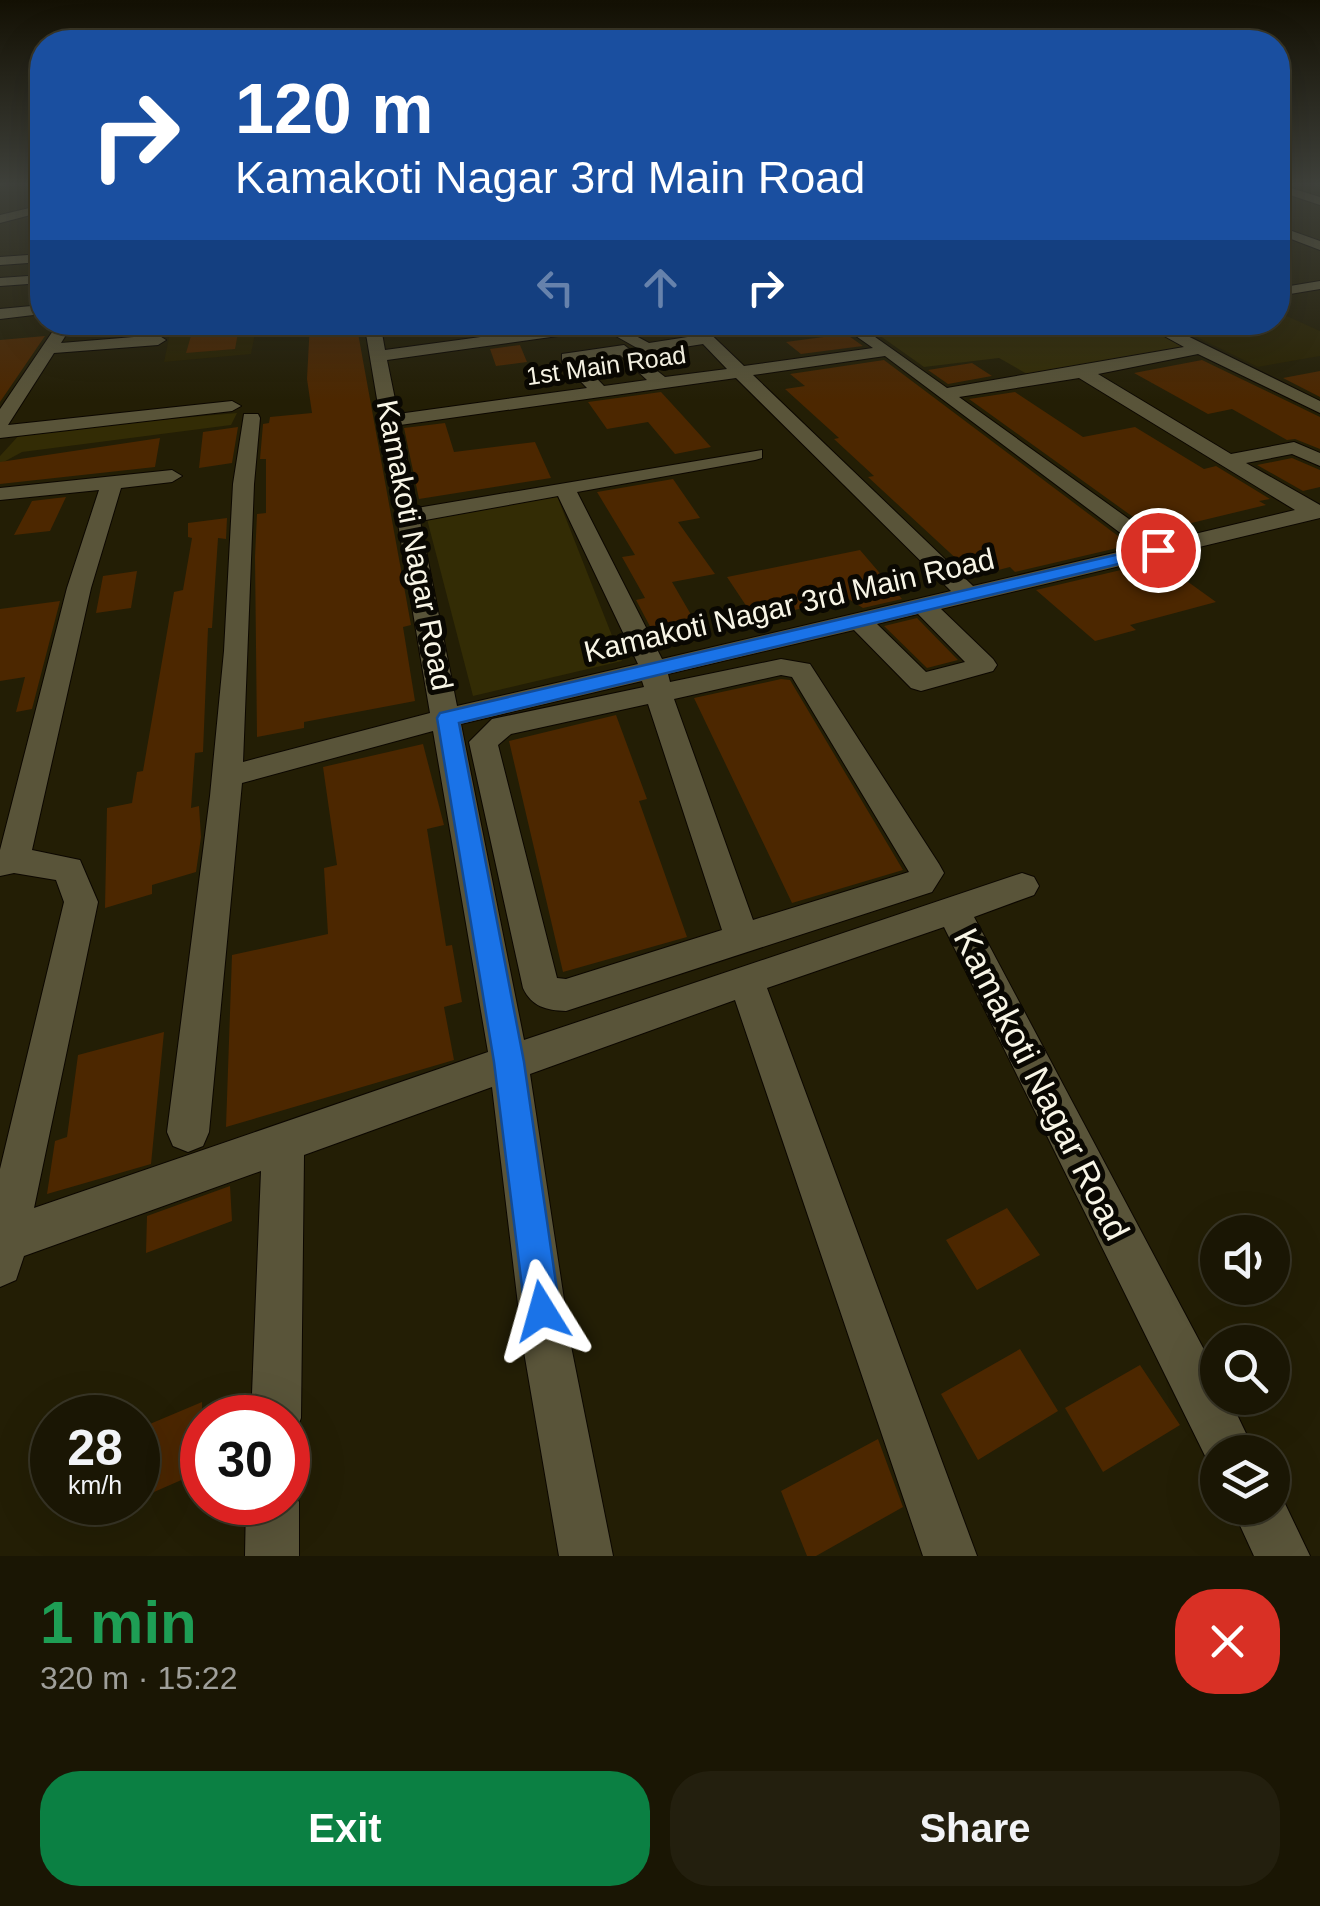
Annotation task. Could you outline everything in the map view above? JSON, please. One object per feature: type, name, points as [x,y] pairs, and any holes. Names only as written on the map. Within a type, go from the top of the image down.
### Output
[{"type":"street","points":[[2,263],[30,260]]},
{"type":"street","points":[[0,282],[30,281]]},
{"type":"street","points":[[1290,290],[1320,285]]},
{"type":"street","points":[[0,314],[30,311]]},
{"type":"street","points":[[0,422],[59,335]]},
{"type":"street","points":[[376,339],[432,335]]},
{"type":"street","points":[[632,335],[646,348],[706,339]]},
{"type":"street","points":[[702,335],[970,596]]},
{"type":"street","points":[[863,335],[1158,550]]},
{"type":"street","points":[[1172,335],[1320,408]]},
{"type":"street","name":"Kamakoti Nagar Road","points":[[376,339],[509,1062],[547,1346],[586,1556]]},
{"type":"street","points":[[50,349],[158,340]]},
{"type":"street","points":[[943,394],[1200,349]]},
{"type":"street","points":[[599,391],[568,358],[624,350],[660,382]]},
{"type":"street","name":"1st Main Road","points":[[391,421],[888,351]]},
{"type":"street","points":[[1082,372],[1318,506]]},
{"type":"street","points":[[0,432],[241,412],[240,616],[229,776],[188,1132]]},
{"type":"street","points":[[1320,440],[1300,444],[1320,458]]},
{"type":"street","points":[[1235,459],[1294,448],[1320,458]]},
{"type":"street","points":[[409,516],[755,454]]},
{"type":"street","points":[[2,498],[172,476]]},
{"type":"street","points":[[2,1248],[80,902],[68,869],[7,862],[79,588],[112,482]]},
{"type":"street","points":[[566,490],[656,681],[744,959],[950,1556]]},
{"type":"street","name":"Kamakoti Nagar 3rd Main Road","points":[[229,776],[448,718],[656,681],[798,638],[1158,550],[1318,506]]},
{"type":"street","points":[[861,623],[921,682],[984,666],[925,607]]},
{"type":"street","points":[[798,638],[935,850]]},
{"type":"street","points":[[781,667],[801,670],[927,873],[920,883],[744,959],[566,995],[550,994],[541,988],[483,742],[502,726],[656,681],[781,667]]},
{"type":"street","points":[[953,910],[1022,886]]},
{"type":"street","name":"Kamakoti Nagar Road","points":[[2,1248],[509,1062],[744,959],[953,910],[1221,1435]]},
{"type":"street","points":[[277,1395],[283,1142]]},
{"type":"street","points":[[272,1556],[273,1525]]},
{"type":"street","points":[[1267,1525],[1283,1556]]},
{"type":"shaded area","points":[[1290,317],[1320,331],[1320,356],[1258,367],[1193,335],[1290,335]]},
{"type":"shaded area","points":[[170,335],[255,335],[251,354],[164,362]]},
{"type":"shaded area","points":[[879,335],[1160,335],[1185,347],[1027,374],[999,358],[924,367]]},
{"type":"shaded area","points":[[237,413],[231,425],[22,452],[0,464],[0,456],[22,432]]},
{"type":"shaded area","points":[[557,496],[622,661],[473,696],[427,519]]},
{"type":"building","points":[[191,335],[238,335],[235,349],[186,353]]},
{"type":"building","points":[[309,335],[358,335],[411,625],[403,627],[415,701],[304,722],[304,728],[257,737],[255,557],[257,514],[266,513],[266,459],[260,459],[263,424],[269,423],[270,417],[312,413],[307,379]]},
{"type":"building","points":[[847,335],[863,346],[801,354],[786,342]]},
{"type":"building","points":[[45,336],[0,402],[0,340]]},
{"type":"building","points":[[520,345],[527,362],[496,366],[490,349]]},
{"type":"building","points":[[884,360],[1130,545],[1015,572],[1010,567],[975,576],[868,477],[874,476],[785,389],[805,386],[790,374]]},
{"type":"building","points":[[1202,360],[1320,417],[1320,449],[1295,439],[1287,440],[1232,409],[1208,414],[1134,373]]},
{"type":"building","points":[[972,363],[992,376],[948,384],[928,370]]},
{"type":"building","points":[[1320,371],[1320,397],[1283,378]]},
{"type":"building","points":[[661,392],[711,447],[675,454],[648,422],[607,429],[588,402]]},
{"type":"building","points":[[1015,392],[1083,437],[1135,427],[1204,469],[1216,466],[1270,499],[1259,501],[1266,505],[1154,532],[969,399]]},
{"type":"building","points":[[445,423],[454,452],[535,442],[551,478],[419,499],[404,428]]},
{"type":"building","points":[[238,427],[232,463],[199,468],[203,432]]},
{"type":"building","points":[[160,438],[155,467],[0,484],[0,462]]},
{"type":"building","points":[[1292,458],[1320,470],[1320,487],[1303,491],[1257,465]]},
{"type":"building","points":[[673,479],[700,518],[678,522],[715,574],[672,582],[697,625],[654,634],[636,600],[645,598],[622,557],[635,555],[597,492]]},
{"type":"building","points":[[66,497],[50,531],[14,535],[32,501]]},
{"type":"building","points":[[227,518],[226,539],[218,538],[212,628],[208,628],[203,752],[195,753],[191,808],[199,806],[201,837],[196,872],[152,885],[152,894],[105,908],[107,808],[132,803],[137,772],[143,771],[174,592],[183,590],[192,538],[188,537],[188,523]]},
{"type":"building","points":[[860,550],[902,599],[863,608],[847,598],[755,619],[727,577]]},
{"type":"building","points":[[1159,561],[1216,602],[1130,625],[1136,630],[1095,641],[1036,590]]},
{"type":"building","points":[[137,571],[131,608],[96,613],[103,576]]},
{"type":"building","points":[[60,601],[32,709],[16,712],[25,677],[0,681],[0,609]]},
{"type":"building","points":[[917,618],[958,660],[927,668],[884,626]]},
{"type":"building","points":[[790,680],[903,870],[792,903],[694,698]]},
{"type":"building","points":[[616,715],[647,799],[639,801],[687,937],[563,972],[509,741]]},
{"type":"building","points":[[423,744],[444,825],[427,829],[446,946],[452,945],[462,1002],[444,1007],[454,1060],[226,1127],[232,955],[328,934],[324,868],[337,865],[323,767]]},
{"type":"building","points":[[164,1032],[151,1164],[47,1194],[55,1141],[67,1137],[78,1055]]},
{"type":"building","points":[[230,1186],[232,1221],[146,1253],[147,1216]]},
{"type":"building","points":[[1007,1208],[1040,1255],[977,1290],[946,1240]]},
{"type":"building","points":[[1020,1349],[1058,1411],[978,1460],[941,1394]]},
{"type":"building","points":[[1140,1365],[1180,1425],[1103,1472],[1065,1408]]},
{"type":"building","points":[[180,1411],[180,1481],[160,1489],[160,1420]]},
{"type":"building","points":[[878,1439],[903,1507],[816,1556],[807,1556],[781,1491]]},
{"type":"route","points":[[542,1311],[509,1062],[448,718],[1158,550]]}]
